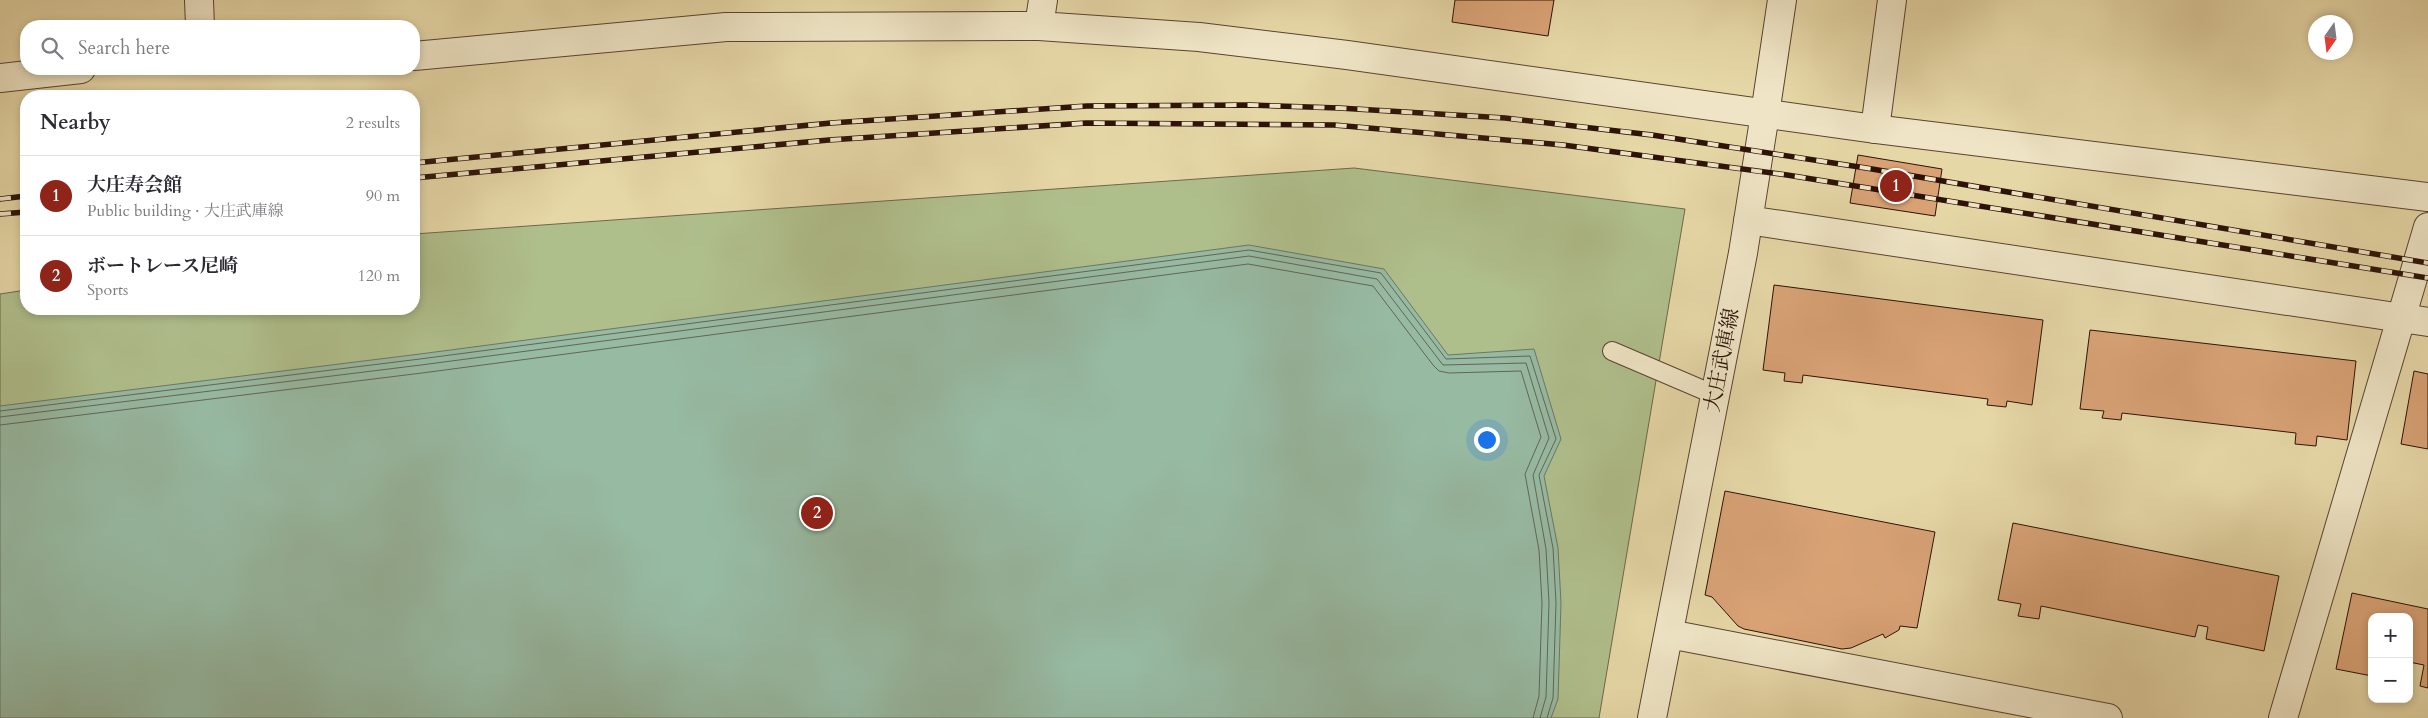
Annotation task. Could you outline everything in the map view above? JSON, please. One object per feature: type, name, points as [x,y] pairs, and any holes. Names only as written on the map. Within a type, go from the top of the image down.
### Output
[{"type":"street","points":[[199,0],[200,20]]},
{"type":"street","name":"大庄武庫線","points":[[1652,718],[1748,220],[1782,0]]},
{"type":"street","points":[[1874,129],[1892,0]]},
{"type":"street","points":[[420,55],[726,27],[1041,13],[1198,37],[1337,54],[1874,129],[2428,197]]},
{"type":"street","points":[[0,78],[27,75]]},
{"type":"street","points":[[1748,220],[2415,320]]},
{"type":"street","points":[[2283,718],[2415,320],[2428,227]]},
{"type":"street","points":[[1668,634],[2108,718]]},
{"type":"lane","points":[[1612,351],[1715,395]]},
{"type":"shaded area","points":[[1354,168],[1685,209],[1599,718],[0,718],[0,294],[20,291],[20,315],[420,315],[420,234]]},
{"type":"water","points":[[1249,245],[1384,269],[1448,355],[1534,349],[1561,439],[1544,476],[1558,548],[1561,603],[1558,699],[1551,718],[0,718],[0,406],[420,354]]},
{"type":"building","points":[[1455,0],[1554,0],[1548,36],[1452,22]]},
{"type":"building","points":[[1858,155],[1942,169],[1935,216],[1850,203]]},
{"type":"building","points":[[1774,285],[2043,320],[2032,405],[2007,401],[2006,407],[1987,405],[1988,399],[1803,375],[1802,383],[1784,381],[1785,373],[1763,370]]},
{"type":"building","points":[[2090,330],[2356,361],[2347,440],[2317,436],[2316,446],[2295,444],[2296,433],[2122,413],[2121,420],[2102,418],[2104,411],[2080,409]]},
{"type":"building","points":[[2414,371],[2428,374],[2428,449],[2401,444]]},
{"type":"building","points":[[1725,491],[1935,532],[1917,628],[1900,626],[1899,630],[1885,638],[1883,634],[1851,648],[1842,649],[1744,629],[1738,626],[1712,597],[1705,595]]},
{"type":"building","points":[[2013,523],[2279,576],[2264,651],[2206,639],[2208,627],[2198,625],[2195,637],[2041,606],[2039,619],[2018,616],[2021,604],[1998,600]]},
{"type":"building","points":[[2352,593],[2428,609],[2428,688],[2420,686],[2424,665],[2413,663],[2413,613],[2368,613],[2368,675],[2336,669]]},
{"type":"railway","points":[[420,162],[831,123],[1087,106],[1249,105],[1339,108],[1505,118],[1652,135],[1866,168],[2428,263]]},
{"type":"railway","points":[[420,177],[829,140],[1086,123],[1334,125],[1563,145],[1787,175],[2428,278]]},
{"type":"railway","points":[[0,199],[20,197]]},
{"type":"railway","points":[[0,214],[20,212]]},
{"type":"place","name":"大庄寿会館","points":[[1896,186]]},
{"type":"place","name":"ボートレース尼崎","points":[[817,513]]}]
